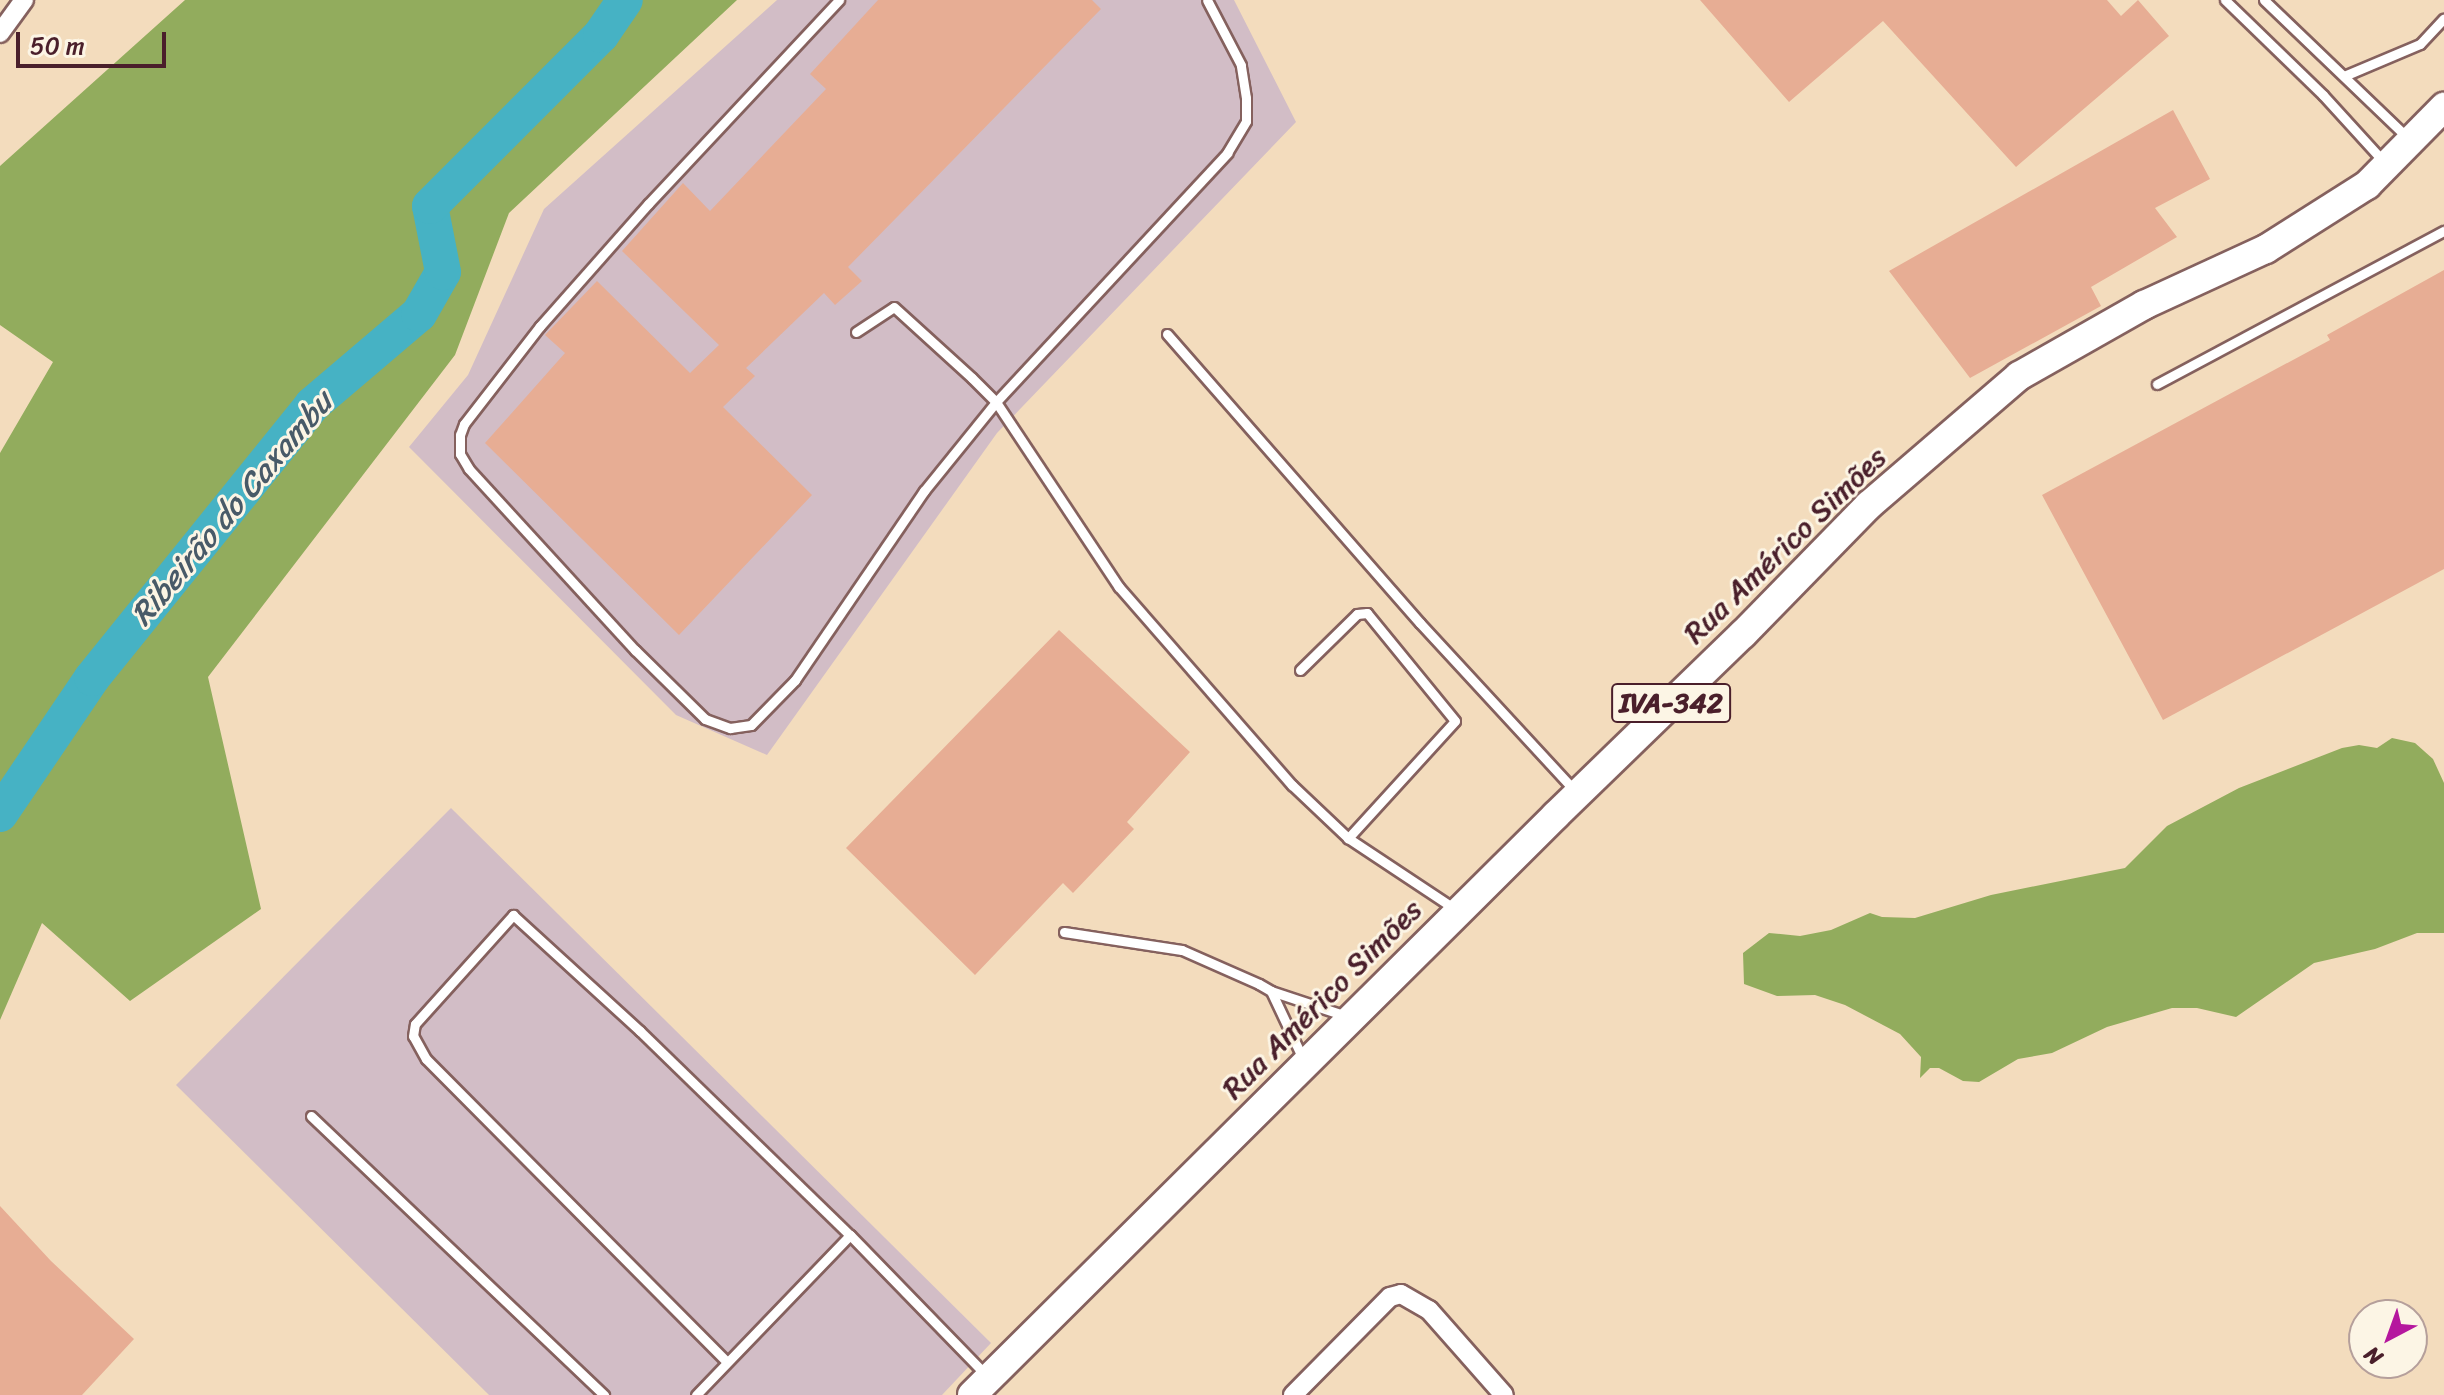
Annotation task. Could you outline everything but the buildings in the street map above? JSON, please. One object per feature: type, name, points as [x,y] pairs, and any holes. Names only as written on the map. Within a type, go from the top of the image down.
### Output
[{"type":"main road","name":"Rua Américo Simões","points":[[980,1386],[1458,911],[1743,634],[1869,505],[2019,376],[2144,305],[2266,249],[2367,185],[2444,107]]},
{"type":"street","points":[[0,33],[24,0]]},
{"type":"street","points":[[1293,1395],[1390,1297],[1401,1294],[1429,1310],[1504,1395]]},
{"type":"lane","points":[[839,0],[648,204],[540,326],[464,424],[460,454],[469,469],[635,650],[705,719],[730,728],[751,725],[795,680],[924,491],[996,402],[1227,153],[1246,121],[1241,65],[1207,0]]},
{"type":"lane","points":[[2225,0],[2323,95],[2386,165]]},
{"type":"lane","points":[[2264,0],[2411,140]]},
{"type":"lane","points":[[2344,76],[2420,44],[2444,18]]},
{"type":"lane","points":[[2157,384],[2444,231]]},
{"type":"lane","points":[[856,332],[894,307],[996,402],[1119,587],[1292,785],[1348,838],[1458,911]]},
{"type":"lane","points":[[1167,334],[1420,623],[1578,793]]},
{"type":"lane","points":[[1300,670],[1357,614],[1367,613],[1455,721],[1348,838]]},
{"type":"lane","points":[[727,1362],[426,1059],[413,1036],[415,1024],[513,915],[640,1031],[850,1235],[980,1386]]},
{"type":"lane","points":[[1064,932],[1182,950],[1213,961],[1271,991],[1352,1018]]},
{"type":"lane","points":[[1271,991],[1306,1064]]},
{"type":"lane","points":[[311,1116],[604,1395]]},
{"type":"lane","points":[[696,1395],[850,1235]]},
{"type":"shaded area","points":[[777,0],[1234,0],[1296,122],[997,433],[767,755],[676,715],[409,447],[468,375],[544,209]]},
{"type":"shaded area","points":[[451,808],[991,1343],[942,1395],[489,1395],[176,1085]]},
{"type":"green space","points":[[185,0],[737,0],[509,213],[455,355],[208,677],[261,909],[130,1001],[42,923],[0,1020],[0,453],[53,362],[0,325],[0,166]]},
{"type":"green space","points":[[2392,738],[2415,743],[2433,759],[2444,783],[2444,933],[2417,933],[2375,949],[2314,963],[2236,1017],[2197,1008],[2172,1008],[2107,1027],[2052,1053],[2018,1059],[1979,1082],[1963,1081],[1939,1068],[1930,1068],[1920,1078],[1921,1057],[1900,1034],[1845,1005],[1815,995],[1777,996],[1744,984],[1743,953],[1769,933],[1800,936],[1831,930],[1870,913],[1882,917],[1915,918],[1991,895],[2125,868],[2167,826],[2239,788],[2342,748],[2359,745],[2377,748]]},
{"type":"waterway","name":"Ribeirão do Caxambu","points":[[0,814],[92,678],[312,405],[419,314],[443,272],[430,206],[601,35],[625,0]]}]
